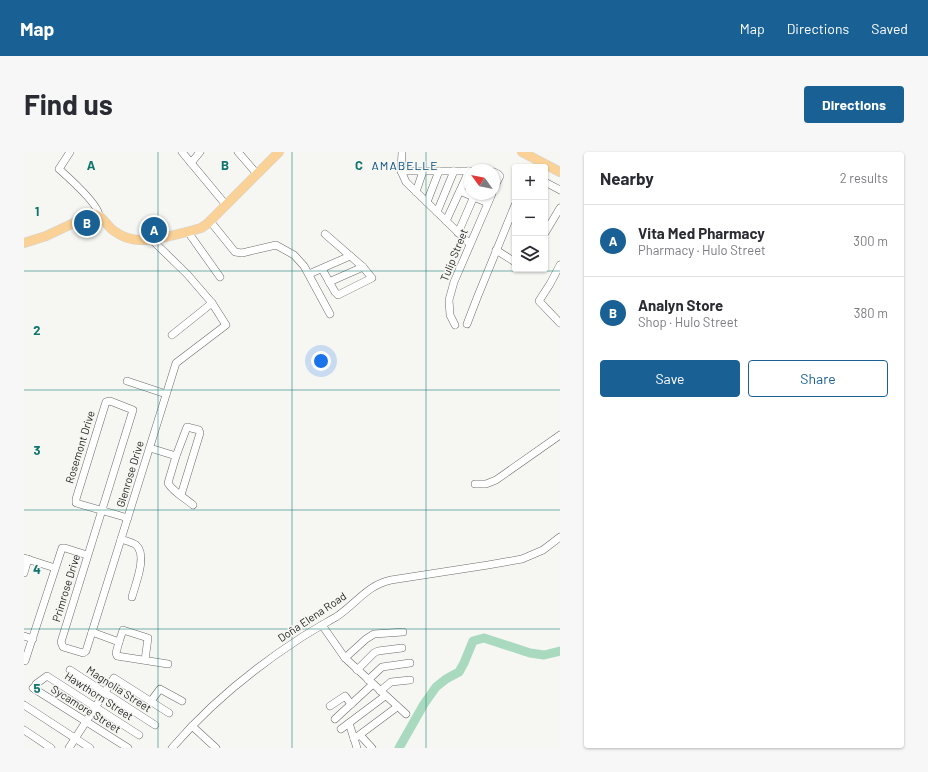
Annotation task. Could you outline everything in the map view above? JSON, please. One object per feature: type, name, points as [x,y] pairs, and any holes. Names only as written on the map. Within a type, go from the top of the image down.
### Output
[{"type":"main road","points":[[24,243],[46,236],[90,214],[99,215],[113,230],[125,237],[139,240],[188,232],[201,228],[210,222],[279,152]]},
{"type":"main road","points":[[522,152],[560,172]]},
{"type":"street","points":[[70,152],[60,169],[97,208],[99,215]]},
{"type":"street","points":[[182,152],[226,205]]},
{"type":"street","points":[[191,163],[200,152]]},
{"type":"street","points":[[238,152],[257,174]]},
{"type":"street","points":[[402,152],[401,171],[406,182],[470,244]]},
{"type":"street","points":[[401,171],[464,171]]},
{"type":"street","points":[[416,192],[424,171]]},
{"type":"street","points":[[427,202],[439,171]]},
{"type":"street","points":[[437,212],[454,171]]},
{"type":"street","points":[[446,221],[464,183]]},
{"type":"street","points":[[548,184],[560,190]]},
{"type":"street","points":[[460,191],[464,192]]},
{"type":"street","points":[[458,233],[472,200]]},
{"type":"street","points":[[482,200],[488,203]]},
{"type":"street","name":"Tulip Street","points":[[455,325],[450,315],[449,300],[454,282],[489,200]]},
{"type":"street","points":[[548,228],[560,208]]},
{"type":"street","points":[[467,324],[512,211]]},
{"type":"street","points":[[210,222],[235,252],[242,253],[276,245],[294,255],[309,274],[330,314]]},
{"type":"street","points":[[188,232],[220,277]]},
{"type":"street","points":[[322,269],[338,295],[371,279],[372,276],[325,234]]},
{"type":"street","points":[[151,239],[187,274],[212,303],[172,335]]},
{"type":"street","points":[[496,250],[512,260]]},
{"type":"street","points":[[309,274],[350,256]]},
{"type":"street","points":[[560,265],[539,301],[560,323]]},
{"type":"street","points":[[330,282],[363,267]]},
{"type":"street","name":"Glenrose Drive","points":[[86,651],[177,361],[226,325],[212,303]]},
{"type":"street","points":[[128,381],[166,394]]},
{"type":"street","name":"Rosemont Drive","points":[[101,511],[76,503],[76,499],[106,402],[110,401],[133,410]]},
{"type":"street","name":"Primrose Drive","points":[[86,651],[83,653],[63,647],[61,642],[133,410]]},
{"type":"street","points":[[181,495],[200,431],[186,427],[168,483],[169,486],[193,505]]},
{"type":"street","points":[[475,484],[486,484],[496,480],[560,435]]},
{"type":"street","points":[[150,448],[176,456]]},
{"type":"street","points":[[101,511],[128,518]]},
{"type":"street","name":"Doña Elena Road","points":[[172,748],[214,705],[269,659],[301,637],[343,612],[371,587],[383,582],[522,558],[543,550],[560,537]]},
{"type":"street","points":[[121,539],[136,545],[142,557],[132,597]]},
{"type":"street","points":[[25,661],[62,548],[87,555]]},
{"type":"street","points":[[24,573],[26,558],[55,568]]},
{"type":"street","points":[[322,625],[345,658],[382,694],[406,714]]},
{"type":"street","points":[[145,660],[148,638],[123,630],[116,653],[117,656],[168,664]]},
{"type":"street","points":[[92,632],[119,642]]},
{"type":"street","points":[[345,658],[366,639],[374,634],[403,632]]},
{"type":"street","points":[[24,636],[33,639]]},
{"type":"street","points":[[358,670],[374,653],[378,651],[402,648]]},
{"type":"street","points":[[335,718],[352,704],[382,667],[410,663]]},
{"type":"street","name":"Magnolia Street","points":[[70,670],[155,725]]},
{"type":"street","name":"Sycamore Street","points":[[47,676],[35,686],[128,748]]},
{"type":"street","name":"Hawthorn Street","points":[[47,676],[139,735]]},
{"type":"street","points":[[69,748],[114,678],[169,713]]},
{"type":"street","points":[[341,729],[382,694],[391,682],[410,680]]},
{"type":"street","points":[[151,701],[160,689],[182,701]]},
{"type":"street","points":[[330,706],[345,696],[352,704]]},
{"type":"street","points":[[24,705],[90,748]]},
{"type":"street","points":[[357,737],[397,707]]},
{"type":"street","points":[[349,723],[357,737],[372,748]]},
{"type":"street","points":[[192,726],[216,748]]},
{"type":"street","points":[[24,730],[51,748]]},
{"type":"street","points":[[357,737],[357,748]]},
{"type":"waterway","points":[[399,748],[424,704],[436,687],[446,679],[459,672],[473,641],[484,638],[530,653],[544,655],[560,651]]},
{"type":"place","name":"Analyn Store","points":[[87,223]]},
{"type":"place","name":"Vita Med Pharmacy","points":[[154,230]]},
{"type":"district","name":"AMABELLE","points":[[405,166]]}]
